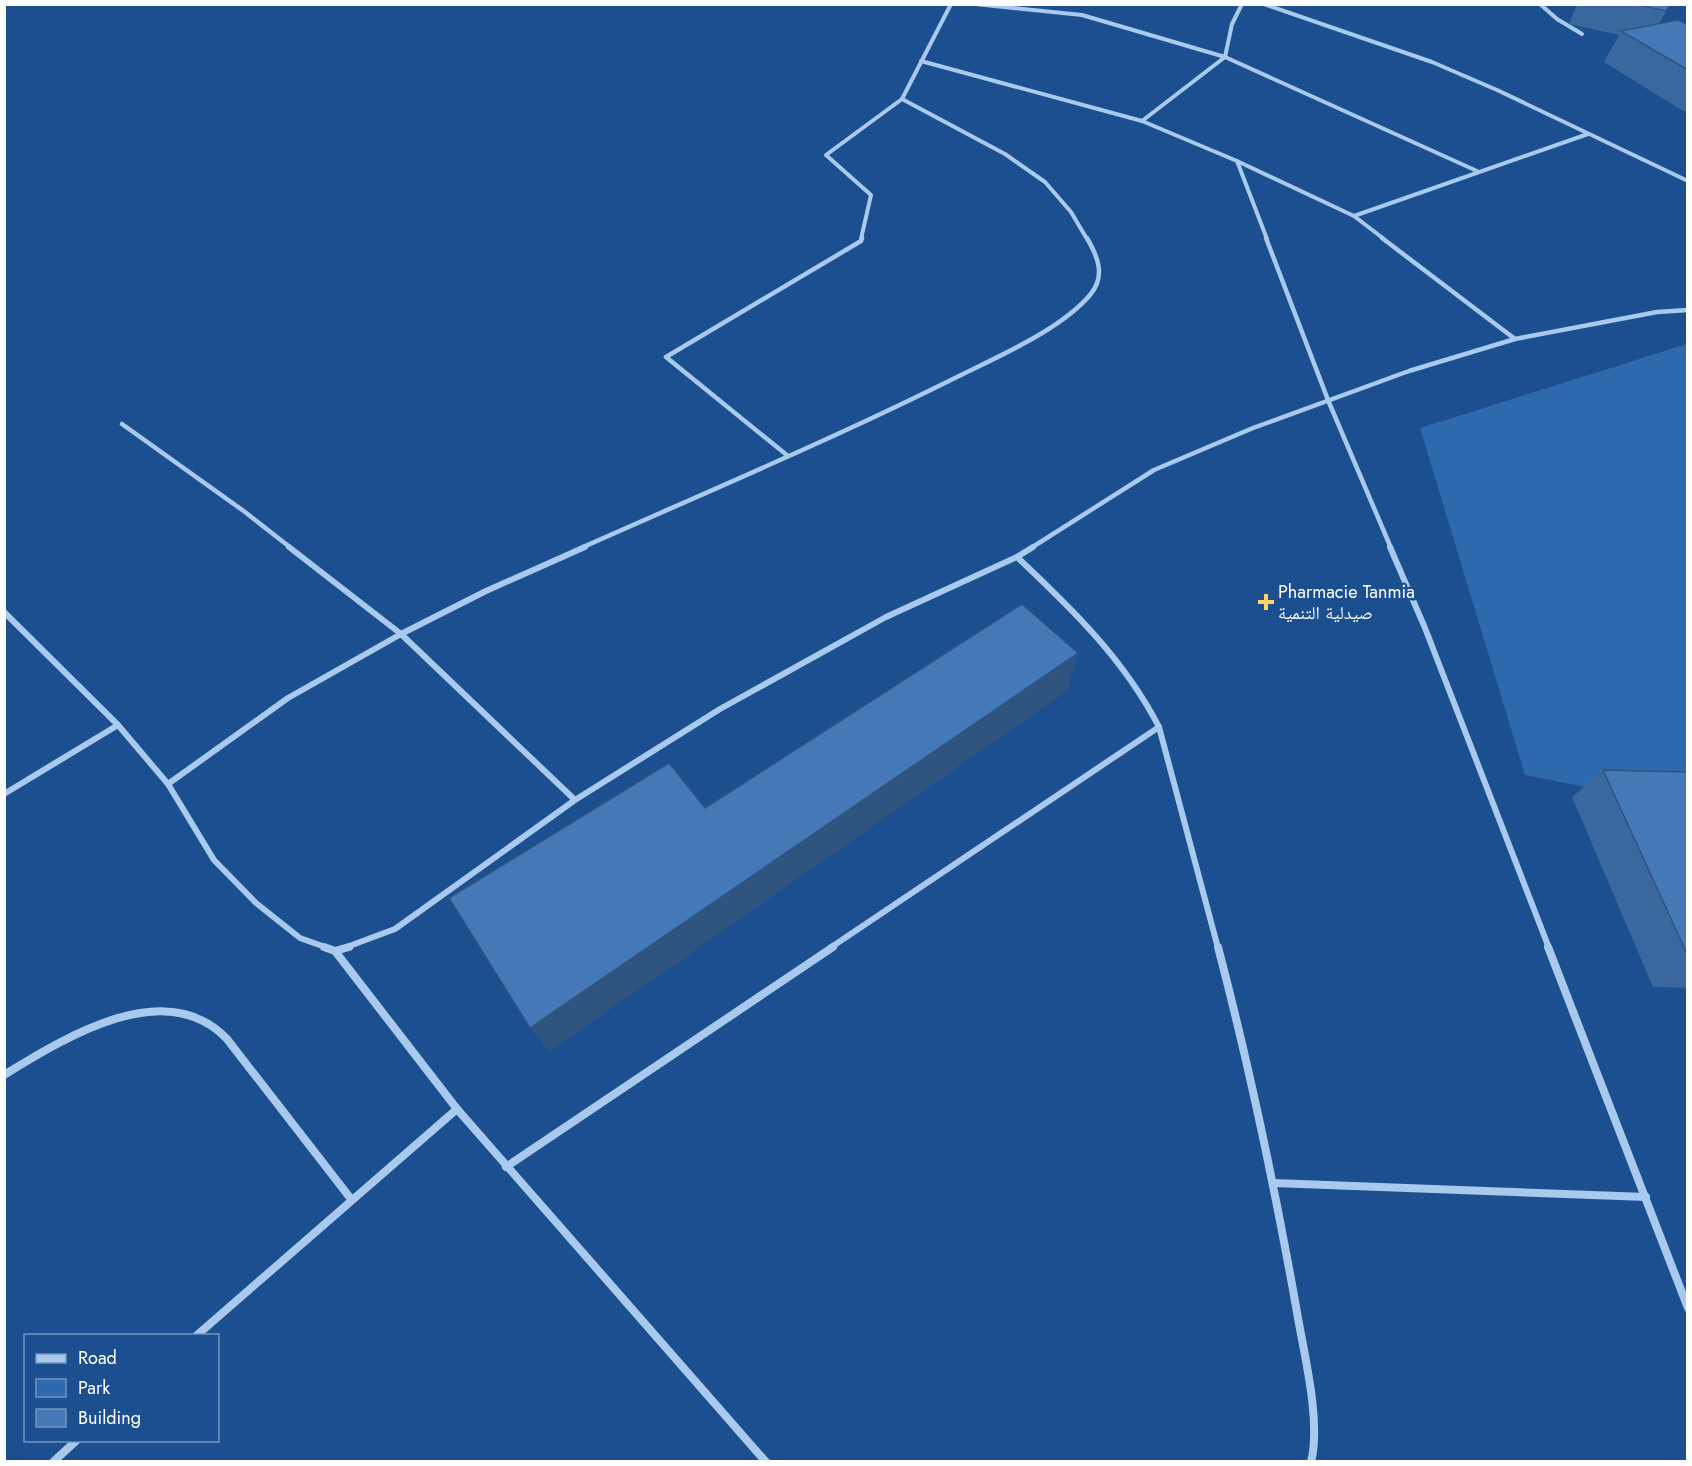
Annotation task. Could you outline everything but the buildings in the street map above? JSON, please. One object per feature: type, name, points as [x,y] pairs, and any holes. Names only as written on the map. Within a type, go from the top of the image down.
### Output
[{"type":"street","points":[[788,456],[666,357],[861,241],[871,195],[826,155],[902,99],[951,4]]},
{"type":"street","points":[[975,4],[1082,15],[1225,57],[1477,171]]},
{"type":"street","points":[[1142,121],[1225,57],[1232,24],[1242,4]]},
{"type":"street","points":[[1264,4],[1432,62],[1688,181]]},
{"type":"street","points":[[1540,4],[1557,19],[1582,34]]},
{"type":"street","points":[[921,61],[1142,121],[1237,161],[1354,216],[1515,339]]},
{"type":"street","points":[[168,784],[288,698],[401,634],[486,591],[906,403],[1009,351],[1068,316],[1091,294],[1101,274],[1097,255],[1071,212],[1045,182],[1005,154],[902,99]]},
{"type":"street","points":[[1354,216],[1588,134]]},
{"type":"street","points":[[1237,161],[1328,400],[1425,628],[1688,1308]]},
{"type":"street","points":[[335,951],[363,943],[395,929],[574,800],[720,708],[886,617],[1017,557],[1154,470],[1253,428],[1328,400],[1409,371],[1515,339],[1657,312],[1688,310]]},
{"type":"street","points":[[122,424],[245,512],[401,634],[574,800]]},
{"type":"street","points":[[1017,557],[1095,632],[1135,681],[1148,701],[1159,726],[1222,963],[1274,1184],[1309,1383],[1315,1447],[1311,1461]]},
{"type":"street","points":[[4,612],[118,725],[168,784],[214,860],[256,903],[300,938],[335,951],[457,1109],[766,1461]]},
{"type":"street","points":[[4,794],[118,725]]},
{"type":"street","points":[[507,1167],[1159,726]]},
{"type":"street","points":[[4,1076],[68,1035],[111,1019],[148,1011],[183,1014],[220,1031],[351,1199]]},
{"type":"street","points":[[197,1334],[457,1109]]},
{"type":"street","points":[[1274,1184],[1646,1197]]},
{"type":"street","points":[[53,1461],[75,1442]]},
{"type":"green space","points":[[1687,344],[1687,807],[1525,775],[1420,428]]},
{"type":"place","name":"Pharmacie Tanmia صيدلية التنمية","points":[[1266,602]]}]
